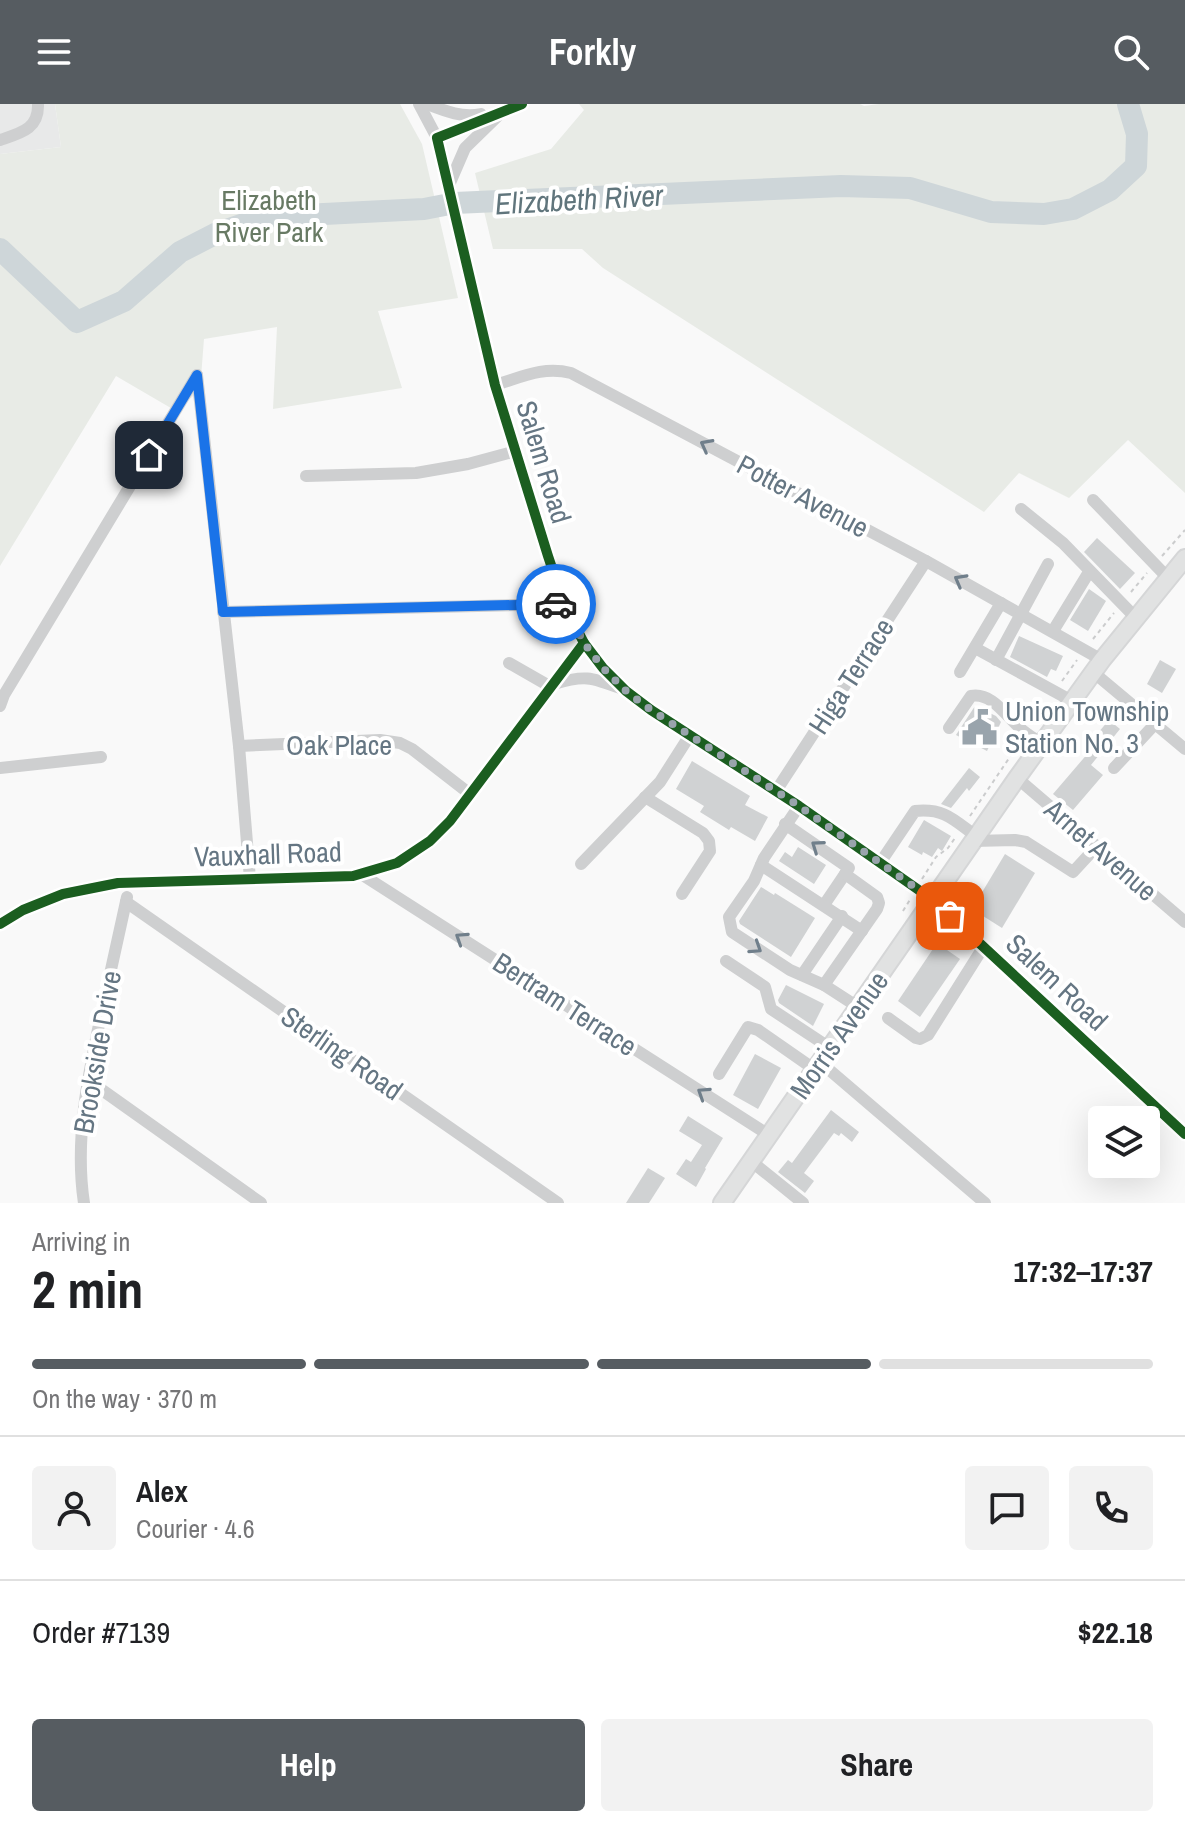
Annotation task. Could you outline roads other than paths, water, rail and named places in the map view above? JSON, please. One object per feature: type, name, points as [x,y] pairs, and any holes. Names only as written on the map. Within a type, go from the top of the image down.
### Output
[{"type":"main road","name":"Morris Avenue","points":[[722,1203],[933,900],[971,835],[1017,778],[1097,666],[1185,558]]},
{"type":"street","points":[[0,140],[31,127],[38,117],[38,104]]},
{"type":"street","name":"Salem Road","points":[[419,104],[437,138],[495,385],[564,604],[584,643],[603,668],[651,710],[799,806],[933,900],[1185,1134]]},
{"type":"street","points":[[427,104],[470,117],[504,110]]},
{"type":"street","points":[[437,138],[522,104]]},
{"type":"street","points":[[449,185],[465,148],[504,110]]},
{"type":"street","name":"Potter Avenue","points":[[495,385],[544,370],[571,373],[926,561],[1085,650],[1155,724],[1185,749]]},
{"type":"street","points":[[0,706],[197,375],[239,746],[250,879]]},
{"type":"street","points":[[306,476],[416,473],[516,451]]},
{"type":"street","points":[[1093,500],[1168,578]]},
{"type":"street","points":[[1021,509],[1063,543],[1135,617]]},
{"type":"street","name":"Higa Terrace","points":[[776,791],[926,561]]},
{"type":"street","points":[[996,660],[1048,564]]},
{"type":"street","points":[[1053,631],[1089,572]]},
{"type":"street","points":[[960,672],[1001,603]]},
{"type":"street","points":[[223,612],[564,604]]},
{"type":"street","name":"Vauxhall Road","points":[[0,924],[23,910],[63,894],[118,883],[353,876],[397,863],[430,841],[450,821],[584,643]]},
{"type":"street","points":[[975,648],[1072,701]]},
{"type":"street","points":[[509,663],[553,686],[574,678],[593,678],[626,691]]},
{"type":"street","points":[[949,728],[971,696],[976,694],[1007,713],[1019,728],[1042,744]]},
{"type":"street","points":[[1114,768],[1155,724]]},
{"type":"street","points":[[581,864],[660,782],[690,735]]},
{"type":"street","name":"Oak Place","points":[[239,746],[380,740],[400,743],[470,794]]},
{"type":"street","points":[[0,768],[101,757]]},
{"type":"street","name":"Arnet Avenue","points":[[1017,778],[1185,922]]},
{"type":"street","points":[[645,797],[703,833],[709,841],[710,851],[682,894]]},
{"type":"street","points":[[799,806],[729,917],[732,932],[790,970],[824,985],[858,1007]]},
{"type":"street","points":[[880,863],[915,811],[943,812],[971,835],[1026,842],[1073,872],[1097,846]]},
{"type":"street","points":[[785,824],[847,871],[877,897],[879,903],[824,985]]},
{"type":"street","points":[[761,865],[862,931]]},
{"type":"street","points":[[824,905],[847,871]]},
{"type":"street","name":"Bertram Terrace","points":[[361,874],[769,1135]]},
{"type":"street","name":"Brookside Drive","points":[[84,1203],[80,1156],[88,1080],[131,883]]},
{"type":"street","name":"Sterling Road","points":[[126,902],[558,1203]]},
{"type":"street","points":[[802,975],[842,916]]},
{"type":"street","points":[[888,1018],[916,1038],[928,1035],[984,946]]},
{"type":"street","points":[[726,961],[765,987],[771,1009],[830,1048]]},
{"type":"street","points":[[719,1074],[748,1027],[758,1030],[817,1066],[985,1203]]},
{"type":"street","points":[[88,1080],[261,1203]]},
{"type":"street","points":[[751,1161],[803,1203]]},
{"type":"waterway","name":"Elizabeth River","points":[[0,249],[77,322],[124,301],[180,252],[215,234],[264,217],[424,209],[455,203],[841,186],[910,188],[991,212],[1044,214],[1073,209],[1110,190],[1136,166],[1137,134],[1128,104]]},
{"type":"place","name":"Union Township Station No. 3","points":[[979,727]]},
{"type":"park label","name":"Elizabeth River Park","points":[[269,216]]}]
